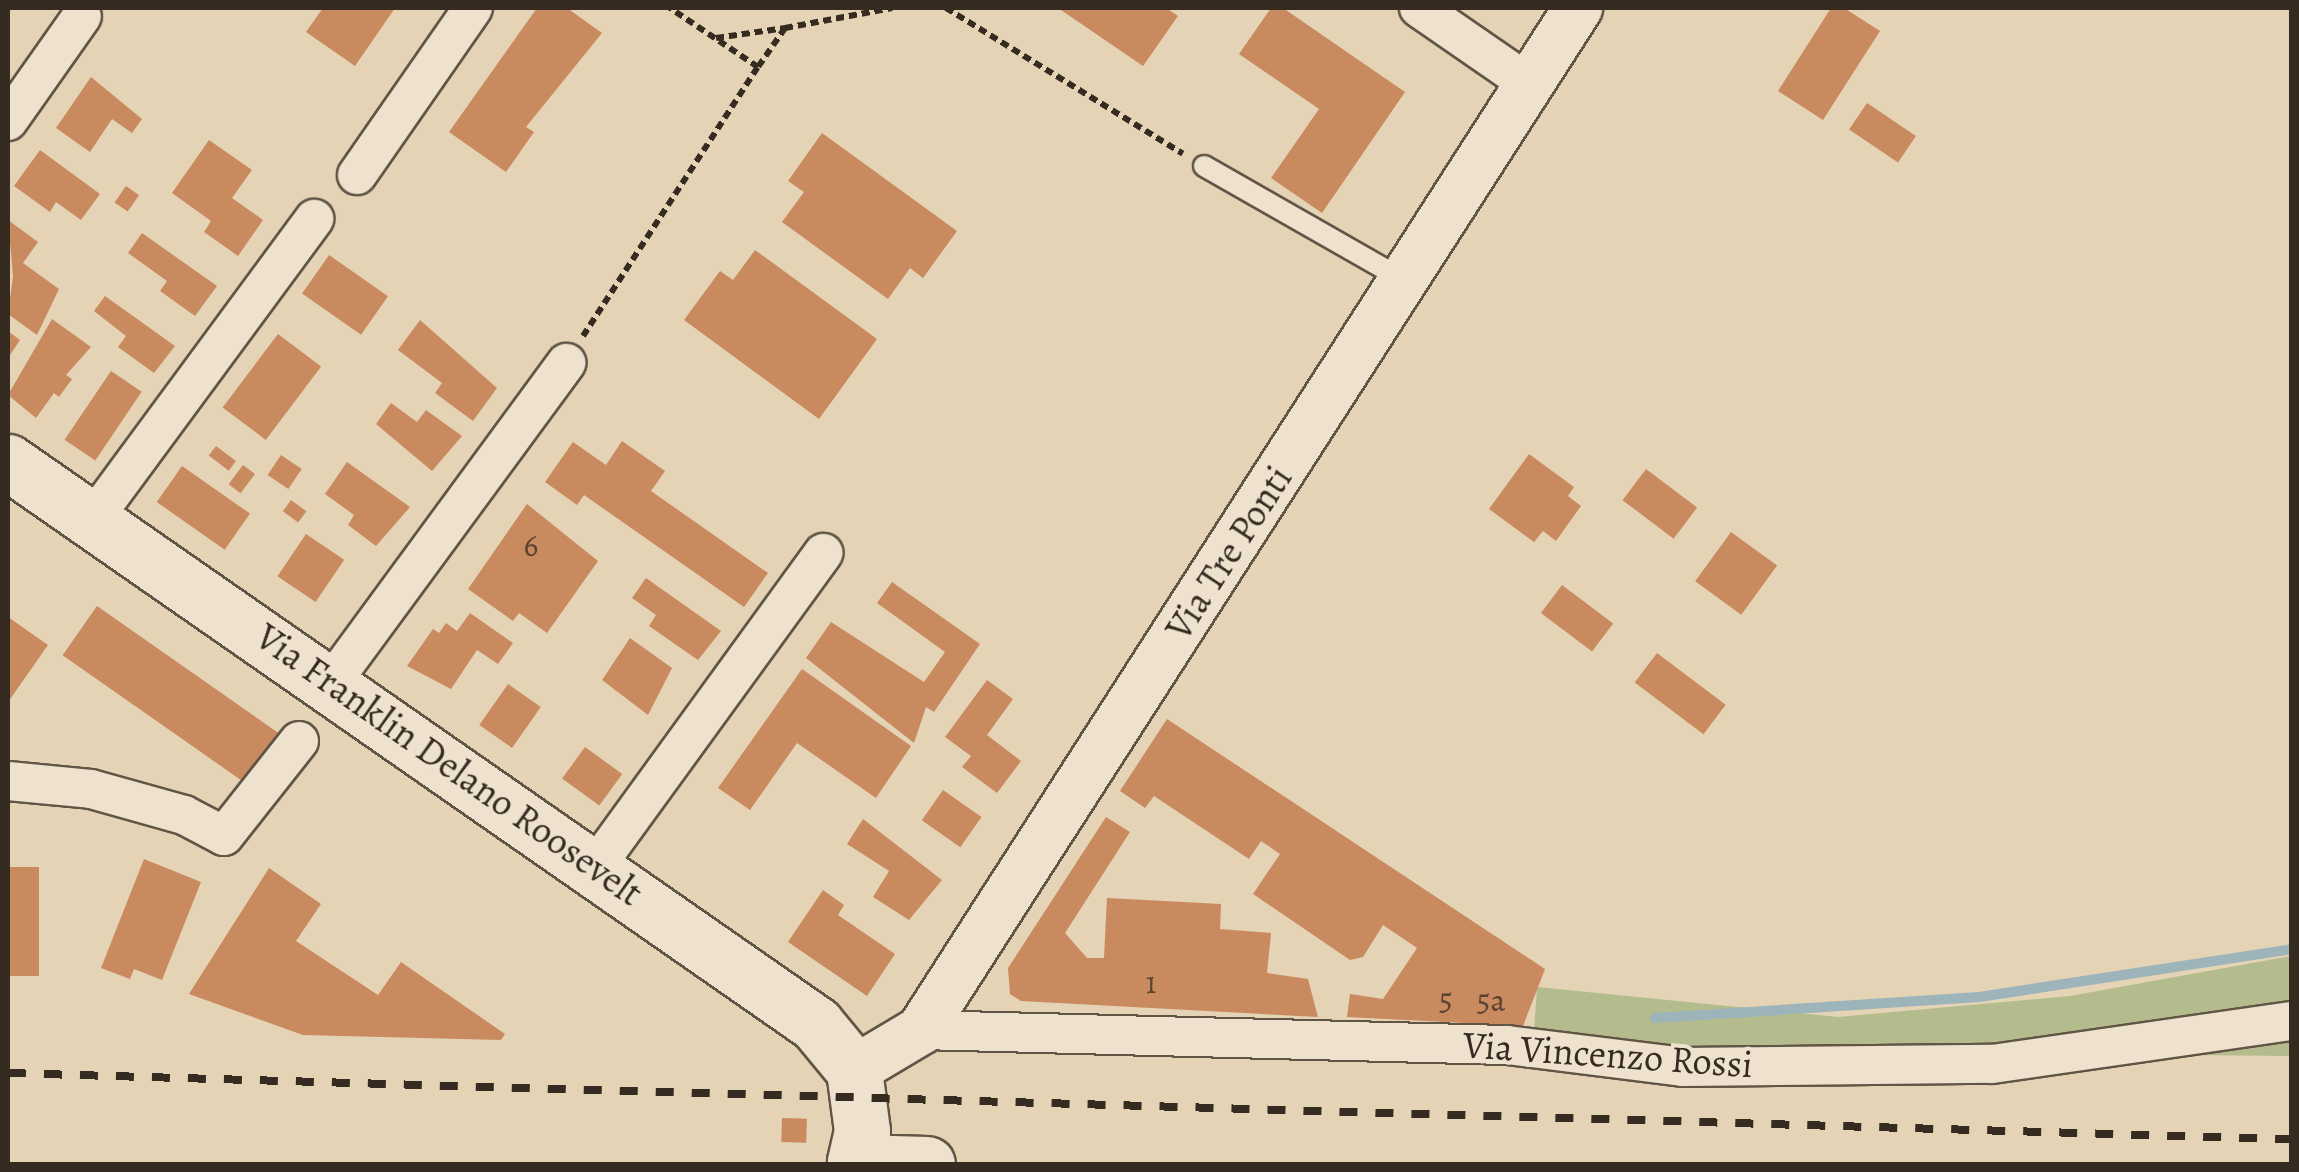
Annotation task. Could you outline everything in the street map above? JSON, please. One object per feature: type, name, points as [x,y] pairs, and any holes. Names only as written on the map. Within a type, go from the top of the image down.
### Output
[{"type":"main road","name":"Via Franklin Delano Roosevelt","points":[[8,462],[332,682],[816,1024],[857,1083]]},
{"type":"main road","points":[[857,1083],[862,1132],[854,1163],[928,1164]]},
{"type":"street","points":[[357,175],[473,8]]},
{"type":"street","points":[[1419,8],[1529,84]]},
{"type":"street","name":"Via Tre Ponti","points":[[857,1083],[922,1030],[1578,8]]},
{"type":"street","points":[[8,121],[82,16]]},
{"type":"street","points":[[92,519],[314,219]]},
{"type":"street","points":[[332,682],[566,363]]},
{"type":"street","points":[[596,866],[823,553]]},
{"type":"street","points":[[8,782],[91,789],[184,815],[224,836],[299,741]]},
{"type":"street","name":"Via Vincenzo Rossi","points":[[922,1030],[1506,1045],[1722,1067],[1992,1064],[2292,1022]]},
{"type":"lane","points":[[1204,166],[1404,280]]},
{"type":"path","points":[[716,38],[892,8]]},
{"type":"path","points":[[946,8],[1204,166]]},
{"type":"path","points":[[676,9],[758,67]]},
{"type":"path","points":[[566,363],[785,28]]},
{"type":"green space","points":[[2291,956],[2291,1056],[1533,1048],[1537,987],[1838,1017],[2070,996]]},
{"type":"building","points":[[323,8],[395,8],[355,66],[306,32]]},
{"type":"building","points":[[537,8],[567,8],[602,33],[526,127],[534,132],[506,172],[449,132]]},
{"type":"building","points":[[1058,8],[1166,8],[1178,16],[1143,66]]},
{"type":"building","points":[[1271,8],[1283,8],[1405,92],[1322,213],[1271,178],[1319,109],[1239,54]]},
{"type":"building","points":[[1831,8],[1844,8],[1880,31],[1823,120],[1778,91]]},
{"type":"building","points":[[91,77],[142,119],[132,133],[112,119],[90,152],[56,128]]},
{"type":"building","points":[[1867,103],[1916,136],[1898,163],[1849,130]]},
{"type":"building","points":[[822,133],[957,231],[923,278],[910,268],[888,299],[782,222],[804,192],[788,181]]},
{"type":"building","points":[[209,140],[252,170],[232,198],[263,220],[238,256],[204,232],[211,221],[172,193]]},
{"type":"building","points":[[40,150],[100,194],[81,220],[56,202],[50,212],[14,186]]},
{"type":"building","points":[[126,186],[139,195],[128,212],[115,202]]},
{"type":"building","points":[[8,220],[38,242],[23,263],[59,289],[37,335],[8,314],[13,276]]},
{"type":"building","points":[[142,233],[217,286],[195,316],[160,291],[167,281],[128,253]]},
{"type":"building","points":[[755,250],[877,339],[819,419],[684,320],[720,271],[733,280]]},
{"type":"building","points":[[329,255],[388,296],[361,335],[302,294]]},
{"type":"building","points":[[105,296],[175,346],[154,373],[118,347],[126,336],[94,311]]},
{"type":"building","points":[[52,319],[91,347],[66,375],[72,379],[59,397],[54,393],[36,418],[8,395]]},
{"type":"building","points":[[420,320],[497,388],[473,421],[435,393],[442,383],[398,350]]},
{"type":"building","points":[[8,331],[20,340],[8,358]]},
{"type":"building","points":[[278,334],[321,366],[266,440],[223,407]]},
{"type":"building","points":[[111,371],[142,392],[95,461],[65,440]]},
{"type":"building","points":[[391,403],[417,422],[426,410],[462,436],[432,471],[376,424]]},
{"type":"building","points":[[622,441],[665,471],[651,491],[768,573],[744,607],[584,495],[577,505],[545,482],[573,442],[606,465]]},
{"type":"building","points":[[216,446],[236,461],[229,471],[209,456]]},
{"type":"building","points":[[1529,454],[1574,487],[1568,496],[1581,506],[1556,541],[1543,531],[1534,542],[1489,509]]},
{"type":"building","points":[[281,455],[302,469],[288,489],[268,475]]},
{"type":"building","points":[[347,462],[410,507],[376,546],[348,525],[354,515],[325,494]]},
{"type":"building","points":[[243,465],[255,474],[241,493],[229,484]]},
{"type":"building","points":[[182,466],[250,514],[225,550],[157,502]]},
{"type":"building","points":[[1646,469],[1697,508],[1674,539],[1623,500]]},
{"type":"building","points":[[291,500],[306,511],[298,522],[283,511]]},
{"type":"building","points":[[527,504],[598,561],[547,633],[519,613],[513,621],[468,589]]},
{"type":"building","points":[[1731,532],[1777,566],[1741,615],[1695,581]]},
{"type":"building","points":[[306,534],[344,560],[316,602],[277,576]]},
{"type":"building","points":[[646,578],[721,631],[698,660],[649,626],[656,615],[632,598]]},
{"type":"building","points":[[892,582],[980,644],[934,712],[926,707],[914,743],[806,658],[831,622],[924,682],[945,652],[877,603]]},
{"type":"building","points":[[1562,585],[1613,624],[1592,651],[1541,613]]},
{"type":"building","points":[[97,606],[280,734],[246,784],[63,655]]},
{"type":"building","points":[[470,613],[513,643],[498,664],[477,650],[451,689],[407,666],[433,629],[439,633],[446,623],[457,631]]},
{"type":"building","points":[[8,617],[48,645],[8,702]]},
{"type":"building","points":[[630,638],[672,668],[648,715],[602,680]]},
{"type":"building","points":[[1657,653],[1726,705],[1703,734],[1635,683]]},
{"type":"building","points":[[802,669],[911,746],[876,798],[797,743],[750,810],[718,788]]},
{"type":"building","points":[[987,680],[1013,699],[987,735],[1021,761],[997,793],[962,767],[971,756],[945,737]]},
{"type":"building","points":[[508,684],[541,707],[512,748],[479,725]]},
{"type":"building","points":[[1167,719],[1545,969],[1523,1026],[1347,1017],[1350,994],[1383,999],[1417,948],[1383,925],[1363,957],[1350,960],[1253,894],[1280,854],[1261,841],[1249,859],[1154,796],[1145,808],[1120,791]]},
{"type":"building","points":[[585,747],[622,774],[599,806],[562,779]]},
{"type":"building","points":[[943,790],[982,817],[960,847],[922,820]]},
{"type":"building","points":[[1106,817],[1130,832],[1065,933],[1087,958],[1104,958],[1107,898],[1221,904],[1220,929],[1271,933],[1267,973],[1308,979],[1318,1017],[1021,1001],[1010,994],[1008,968]]},
{"type":"building","points":[[863,819],[942,880],[909,920],[873,897],[889,871],[847,844]]},
{"type":"building","points":[[144,859],[201,882],[162,980],[134,969],[130,979],[101,968]]},
{"type":"building","points":[[8,867],[39,867],[39,976],[8,976]]},
{"type":"building","points":[[269,868],[321,904],[296,941],[378,995],[401,962],[505,1034],[501,1040],[303,1035],[189,994]]},
{"type":"building","points":[[823,890],[844,905],[838,915],[895,954],[867,996],[788,942]]},
{"type":"building","points":[[782,1118],[807,1119],[806,1143],[781,1142]]},
{"type":"waterway","points":[[1655,1018],[1979,997],[2292,949]]},
{"type":"railway","points":[[8,1073],[2292,1139]]}]
